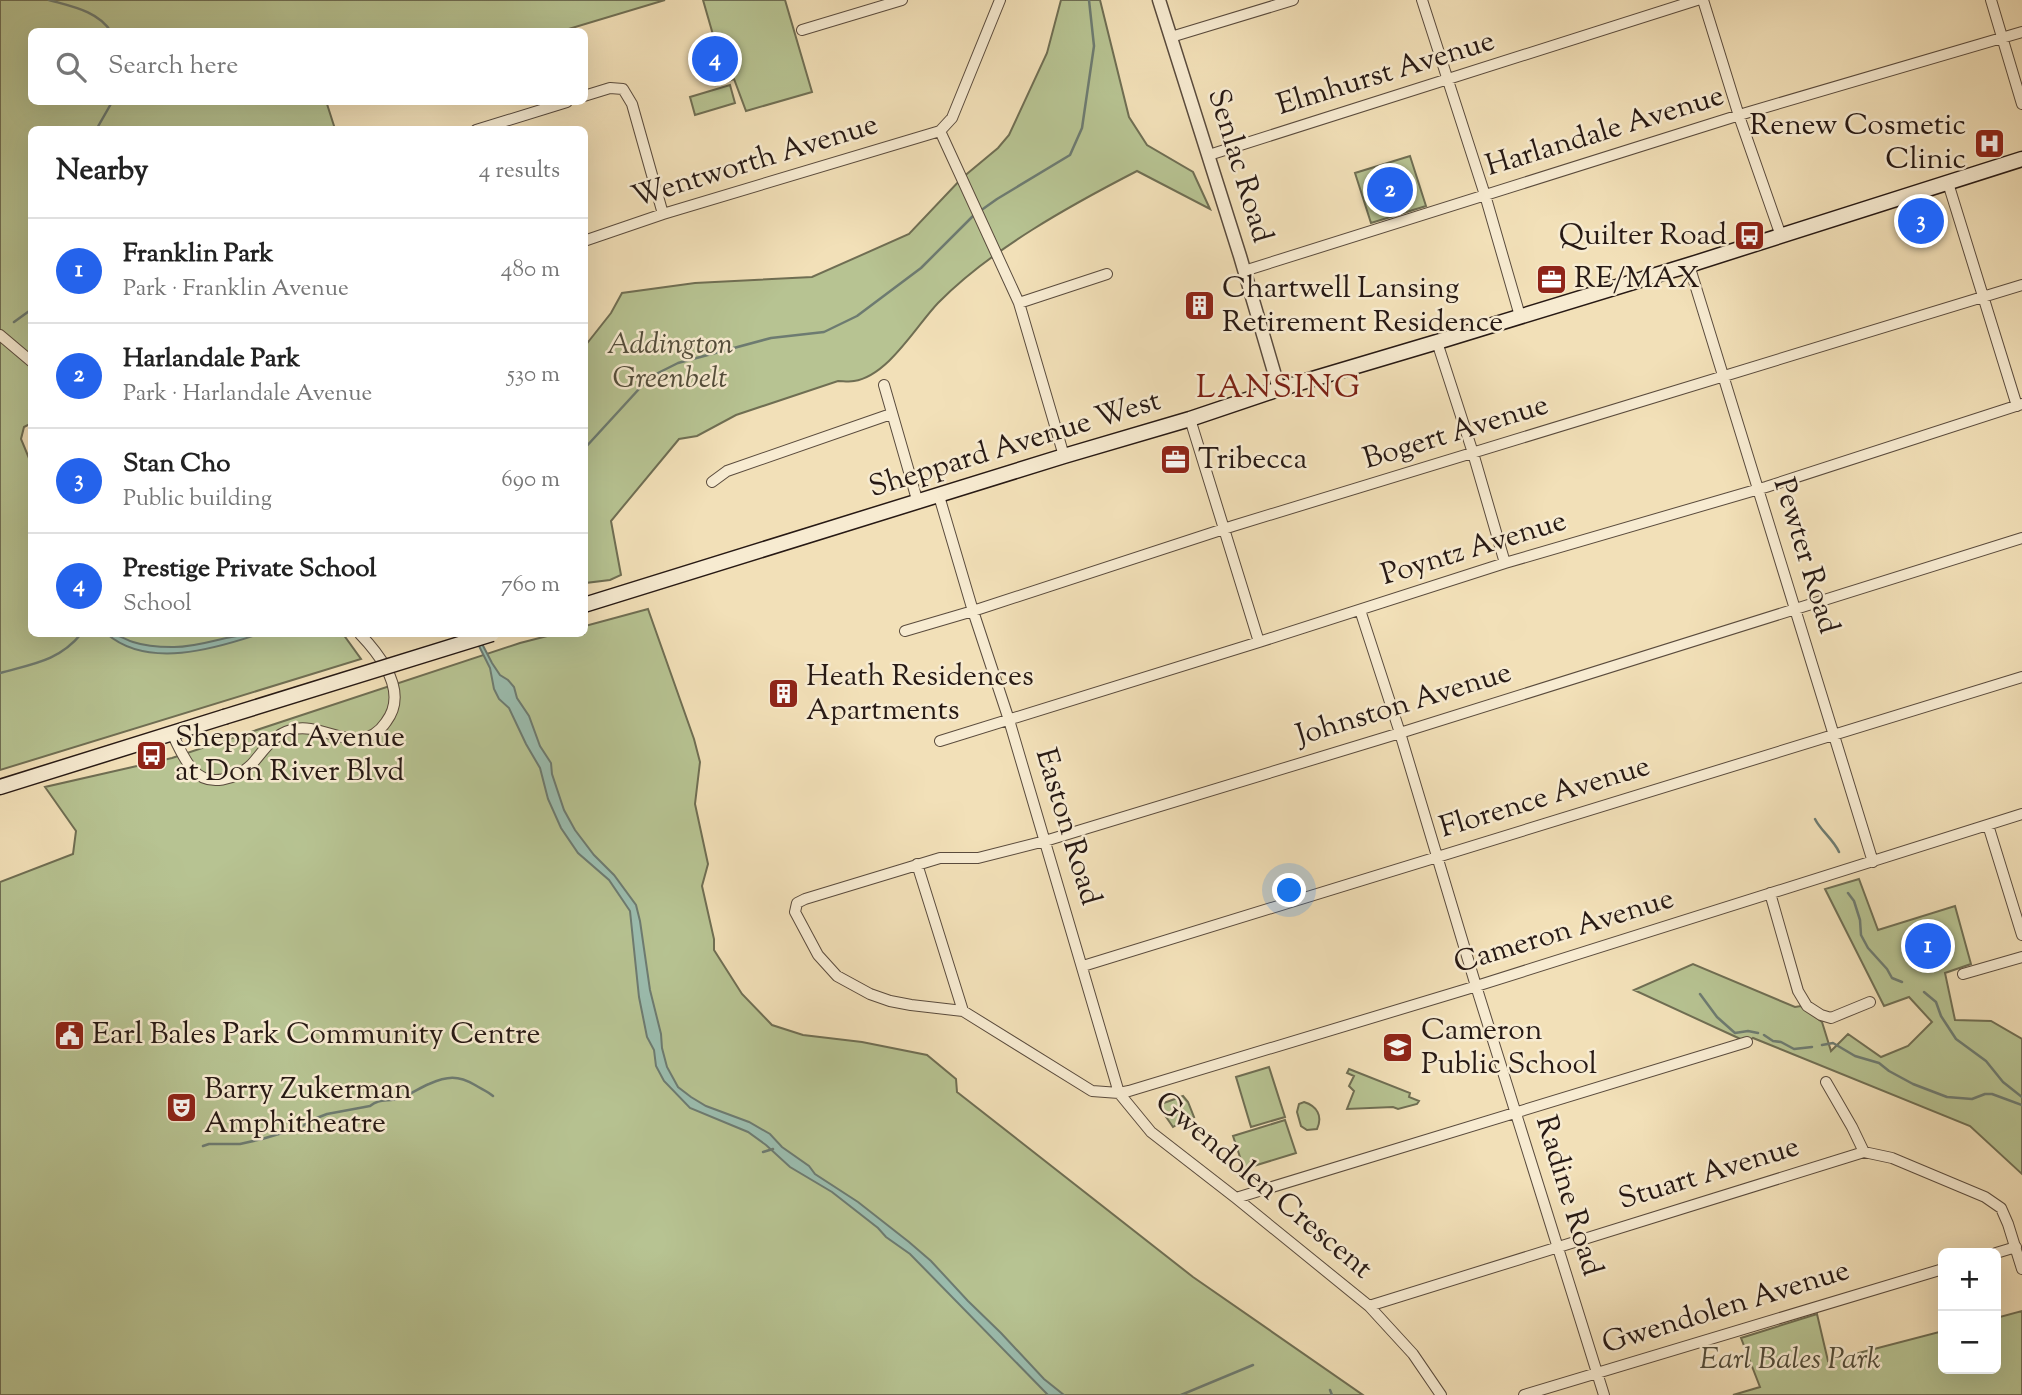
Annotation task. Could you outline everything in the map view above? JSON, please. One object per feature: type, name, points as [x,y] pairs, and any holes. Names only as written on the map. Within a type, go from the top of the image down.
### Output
[{"type":"main road","name":"Sheppard Avenue West","points":[[588,604],[1689,265],[2022,159]]},
{"type":"main road","points":[[0,788],[482,637]]},
{"type":"street","points":[[802,30],[902,0]]},
{"type":"street","points":[[1000,0],[952,118],[940,131],[1018,303],[1064,456]]},
{"type":"street","name":"Senlac Road","points":[[1160,0],[1279,389]]},
{"type":"street","points":[[1171,37],[1293,0]]},
{"type":"street","points":[[1422,0],[1485,195],[1520,316]]},
{"type":"street","name":"Elmhurst Avenue","points":[[1209,155],[1697,0]]},
{"type":"street","points":[[1703,0],[1739,116],[1781,236]]},
{"type":"street","points":[[1991,0],[2022,104]]},
{"type":"street","name":"Harlandale Avenue","points":[[1244,271],[1739,116],[2022,32]]},
{"type":"street","points":[[588,95],[610,88],[623,89],[632,104],[663,214]]},
{"type":"street","points":[[489,126],[558,105]]},
{"type":"street","name":"Wentworth Avenue","points":[[588,240],[663,214],[940,131]]},
{"type":"street","points":[[1948,183],[2019,405]]},
{"type":"street","name":"Pewter Road","points":[[1689,265],[1874,862]]},
{"type":"street","points":[[1018,303],[1107,274]]},
{"type":"street","name":"Bogert Avenue","points":[[905,631],[1223,529],[2022,285]]},
{"type":"street","points":[[0,335],[28,359]]},
{"type":"street","points":[[1437,342],[1505,563]]},
{"type":"street","points":[[884,384],[918,503]]},
{"type":"street","name":"Poyntz Avenue","points":[[940,741],[2019,405]]},
{"type":"street","points":[[712,482],[727,471],[891,414]]},
{"type":"street","points":[[1190,419],[1259,642]]},
{"type":"street","name":"Easton Road","points":[[939,496],[1009,720],[1119,1093]]},
{"type":"street","name":"Johnston Avenue","points":[[797,903],[940,858],[978,858],[1045,841],[2022,538]]},
{"type":"street","name":"Radine Road","points":[[1360,610],[1604,1395]]},
{"type":"street","points":[[172,733],[194,772],[208,779],[226,779],[237,775],[250,766],[274,739],[293,729],[308,729],[356,739],[366,738],[383,726],[392,715],[395,699],[393,681],[376,651],[363,637]]},
{"type":"street","name":"Florence Avenue","points":[[1083,966],[2022,677]]},
{"type":"street","name":"Cameron Avenue","points":[[1119,1093],[1476,986],[2022,814]]},
{"type":"street","points":[[1988,825],[2022,935]]},
{"type":"street","points":[[917,864],[963,1011]]},
{"type":"street","points":[[1770,893],[1798,990],[1807,1006],[1831,1018],[1870,1002]]},
{"type":"street","name":"Gwendolen Crescent","points":[[797,903],[795,912],[818,955],[838,976],[870,994],[890,1000],[963,1011],[1093,1091],[1119,1093],[1151,1132],[1368,1306],[1413,1354],[1441,1395]]},
{"type":"street","points":[[1963,974],[2022,957]]},
{"type":"street","points":[[1236,1198],[1747,1042]]},
{"type":"street","points":[[1826,1082],[1864,1152],[1892,1158],[1985,1196],[2001,1208],[2022,1269]]},
{"type":"street","name":"Stuart Avenue","points":[[1368,1306],[1864,1152]]},
{"type":"street","points":[[2001,1252],[2016,1247]]},
{"type":"street","name":"Gwendolen Avenue","points":[[1524,1395],[1938,1271]]},
{"type":"green space","points":[[0,0],[665,0],[572,28],[28,28],[28,105],[327,105],[334,126],[28,126],[28,425],[24,427],[21,439],[28,456],[28,637],[345,637],[361,659],[0,770]]},
{"type":"green space","points":[[703,0],[785,0],[812,92],[746,111],[734,79],[716,85],[710,66],[720,59]]},
{"type":"green space","name":"Addington Greenbelt","points":[[1061,0],[1100,0],[1129,117],[1147,145],[1193,172],[1210,209],[1137,171],[1059,213],[982,264],[938,303],[900,349],[878,370],[866,377],[838,381],[736,415],[697,436],[679,439],[611,521],[621,575],[610,580],[588,583],[588,342],[611,313],[622,293],[695,283],[812,277],[909,234],[962,178],[998,148],[1009,135],[1047,53]]},
{"type":"green space","points":[[730,85],[735,103],[695,115],[690,97]]},
{"type":"green space","points":[[1410,156],[1426,206],[1371,223],[1355,173]]},
{"type":"green space","points":[[648,609],[700,762],[695,804],[708,864],[702,886],[714,950],[742,994],[772,1025],[803,1035],[862,1042],[927,1055],[956,1079],[957,1092],[1193,1277],[1363,1395],[0,1395],[0,882],[73,854],[76,831],[45,787],[172,758],[520,643],[543,637],[588,637],[588,625]]},
{"type":"green space","points":[[1859,879],[1878,930],[1955,906],[1971,964],[1945,973],[1955,1020],[1991,1021],[2022,1039],[2022,1174],[1970,1126],[1753,1038],[1747,1042],[1634,990],[1693,964],[1795,1007],[1801,1006],[1822,1022],[1831,1051],[1848,1034],[1881,1057],[1908,1046],[1932,1022],[1909,997],[1884,1006],[1825,889]]},
{"type":"green space","points":[[1269,1067],[1285,1117],[1251,1127],[1236,1077]]},
{"type":"green space","points":[[1349,1069],[1410,1093],[1409,1097],[1419,1101],[1398,1109],[1347,1109],[1354,1091],[1349,1086],[1354,1076],[1347,1073]]},
{"type":"green space","points":[[1183,1096],[1194,1117],[1173,1127],[1160,1108],[1161,1104]]},
{"type":"green space","points":[[1304,1102],[1318,1112],[1317,1129],[1307,1130],[1301,1126],[1297,1112],[1299,1104]]},
{"type":"green space","points":[[1285,1120],[1296,1153],[1244,1169],[1233,1136]]},
{"type":"green space","name":"Earl Bales Park","points":[[2022,1311],[2022,1395],[1733,1395],[1760,1387],[1741,1338],[1817,1314],[1828,1361],[1938,1332],[1938,1374],[2001,1374],[2001,1317]]},
{"type":"shaded area","points":[[111,637],[122,637],[142,644],[183,647],[232,637],[249,637],[182,653],[142,651],[123,645]]},
{"type":"shaded area","points":[[474,637],[479,637],[500,675],[514,687],[540,746],[551,763],[564,810],[575,830],[636,905],[662,1048],[667,1067],[678,1087],[706,1106],[749,1122],[770,1134],[815,1174],[858,1202],[909,1242],[931,1261],[1044,1379],[1064,1395],[1048,1395],[910,1254],[878,1228],[832,1192],[790,1167],[748,1132],[690,1108],[664,1081],[647,1037],[639,997],[630,911],[609,880],[578,853],[561,828],[548,799],[540,768],[509,708],[499,699],[494,689],[490,668]]},
{"type":"waterway","points":[[49,0],[92,14],[108,28]]},
{"type":"waterway","points":[[588,445],[650,377],[678,363],[771,338],[824,332],[857,316],[921,268],[973,216],[1070,155],[1082,128],[1094,46],[1089,0]]},
{"type":"waterway","points":[[98,126],[110,105]]},
{"type":"waterway","points":[[14,322],[28,312]]},
{"type":"waterway","points":[[0,673],[54,656],[78,637]]},
{"type":"waterway","points":[[1815,819],[1839,852]]},
{"type":"waterway","points":[[1848,893],[1854,901],[1861,935],[1868,948],[1892,978],[1902,982]]},
{"type":"waterway","points":[[1924,992],[1936,1002],[1941,1016],[1956,1039],[1986,1061],[2003,1082],[2022,1097]]},
{"type":"waterway","points":[[1700,994],[1717,1017],[1735,1033],[1758,1033]]},
{"type":"waterway","points":[[1764,1035],[1794,1049],[1812,1047]]},
{"type":"waterway","points":[[1822,1045],[1833,1043],[1855,1056],[1879,1063],[1913,1084],[1947,1097],[1972,1099],[1992,1094],[2022,1105]]},
{"type":"waterway","points":[[203,1146],[240,1144],[262,1139],[299,1128],[327,1114],[400,1098],[441,1079],[458,1078],[493,1096]]},
{"type":"waterway","points":[[763,1152],[773,1149]]},
{"type":"waterway","points":[[1181,1395],[1253,1365]]},
{"type":"waterway","points":[[1330,1390],[1332,1395]]},
{"type":"place","name":"Prestige Private School","points":[[715,59]]},
{"type":"place","name":"Renew Cosmetic Clinic","points":[[1989,143]]},
{"type":"place","name":"Harlandale Park","points":[[1390,190]]},
{"type":"place","name":"Stan Cho","points":[[1921,221]]},
{"type":"place","name":"Quilter Road","points":[[1750,236]]},
{"type":"place","name":"RE/MAX","points":[[1551,279]]},
{"type":"place","name":"Chartwell Lansing Retirement Residence","points":[[1199,306]]},
{"type":"place","name":"Tribecca","points":[[1175,460]]},
{"type":"place","name":"Heath Residences Apartments","points":[[783,694]]},
{"type":"place","name":"Sheppard Avenue at Don River Blvd","points":[[152,755]]},
{"type":"place","name":"Franklin Park","points":[[1928,946]]},
{"type":"place","name":"Earl Bales Park Community Centre","points":[[69,1035]]},
{"type":"place","name":"Cameron Public School","points":[[1398,1048]]},
{"type":"place","name":"Barry Zukerman Amphitheatre","points":[[181,1107]]},
{"type":"district","name":"LANSING","points":[[1279,389]]}]
